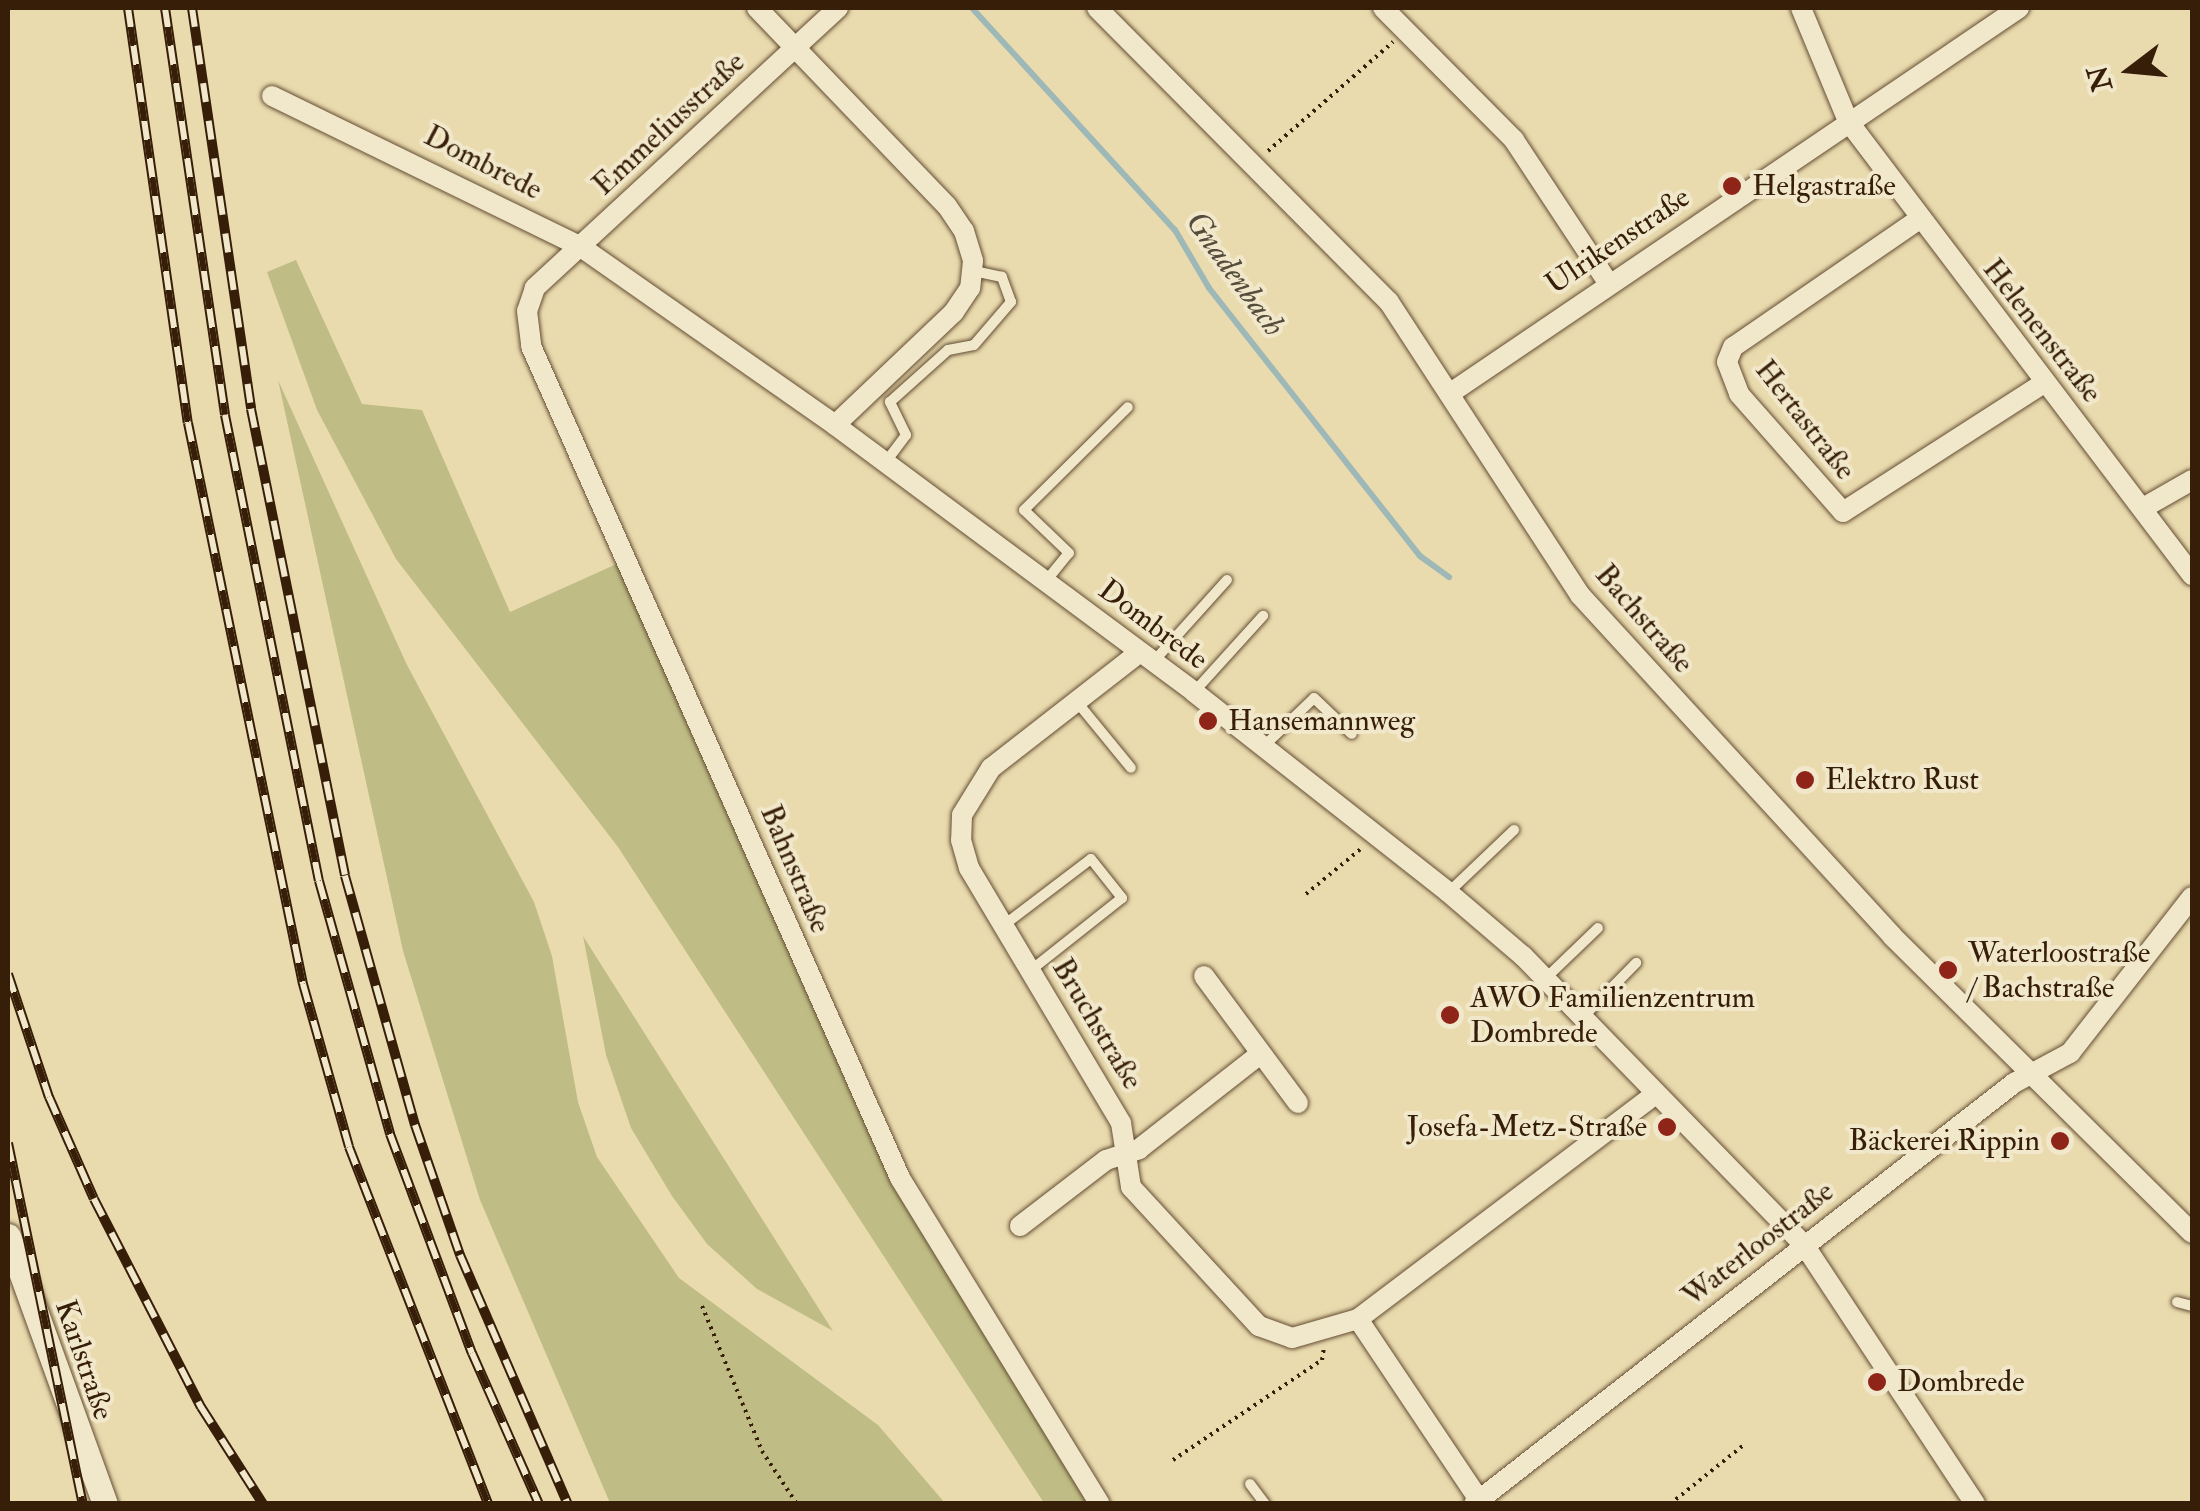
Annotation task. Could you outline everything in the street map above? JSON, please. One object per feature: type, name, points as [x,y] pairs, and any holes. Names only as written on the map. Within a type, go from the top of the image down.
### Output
[{"type":"street","points":[[757,8],[798,44],[947,206],[964,231],[972,270],[970,288],[882,395],[835,425]]},
{"type":"street","name":"Emmeliusstraße","points":[[581,247],[838,8]]},
{"type":"street","name":"Bachstraße","points":[[1098,8],[1389,302],[1452,392],[1580,595],[1892,936],[2192,1233]]},
{"type":"street","points":[[1383,8],[1514,140],[1609,284]]},
{"type":"street","name":"Helenenstraße","points":[[1801,8],[1848,121],[1918,220],[2192,575]]},
{"type":"street","name":"Ulrikenstraße","points":[[1452,392],[2019,8]]},
{"type":"street","name":"Dombrede","points":[[272,96],[581,247],[835,425],[1194,692],[1448,892],[1545,979],[1805,1246],[1975,1504]]},
{"type":"street","name":"Hertastraße","points":[[1918,220],[1733,347],[1727,362],[1739,394],[1842,512],[2044,383]]},
{"type":"street","name":"Bahnstraße","points":[[581,247],[535,288],[527,310],[531,346],[900,1178],[1100,1504]]},
{"type":"street","points":[[2142,508],[2192,480]]},
{"type":"street","name":"Bruchstraße","points":[[1146,657],[1077,702],[991,768],[962,815],[969,868],[1122,1123],[1131,1187],[1259,1326],[1292,1338],[1327,1333],[1358,1320]]},
{"type":"street","name":"Waterloostraße","points":[[1478,1502],[2014,1084],[2034,1078],[2070,1053],[2192,897]]},
{"type":"street","points":[[1204,976],[1298,1103]]},
{"type":"street","points":[[1020,1226],[1106,1160],[1126,1153],[1260,1054]]},
{"type":"street","points":[[1478,1502],[1358,1320],[1655,1094]]},
{"type":"street","name":"Karlstraße","points":[[8,1236],[13,1271],[105,1504]]},
{"type":"lane","points":[[885,463],[906,435],[882,395],[948,350],[974,344],[1011,302],[1002,277],[972,270]]},
{"type":"lane","points":[[932,334],[948,350]]},
{"type":"lane","points":[[1045,582],[1069,553],[1024,510],[1128,407]]},
{"type":"lane","points":[[1146,657],[1227,580]]},
{"type":"lane","points":[[1194,692],[1263,616]]},
{"type":"lane","points":[[1264,746],[1314,698],[1352,734]]},
{"type":"lane","points":[[1077,702],[1132,768]]},
{"type":"lane","points":[[1448,892],[1514,830]]},
{"type":"lane","points":[[1003,926],[1091,859],[1122,898],[1030,971]]},
{"type":"lane","points":[[1545,979],[1598,928]]},
{"type":"lane","points":[[1582,1018],[1636,963]]},
{"type":"lane","points":[[2177,1302],[2192,1306]]},
{"type":"lane","points":[[1250,1484],[1265,1504]]},
{"type":"path","points":[[1253,164],[1406,31]]},
{"type":"path","points":[[1306,894],[1378,835]]},
{"type":"path","points":[[702,1306],[762,1451],[797,1504]]},
{"type":"path","points":[[1173,1460],[1322,1360],[1327,1333]]},
{"type":"path","points":[[1670,1504],[1745,1444]]},
{"type":"shaded area","points":[[296,260],[362,404],[422,410],[510,612],[621,562],[900,1178],[1098,1503],[1044,1503],[618,847],[396,559],[317,410],[267,272]]},
{"type":"shaded area","points":[[278,380],[407,665],[534,902],[552,956],[578,1102],[597,1157],[679,1278],[878,1425],[945,1503],[610,1503],[480,1200],[403,951]]},
{"type":"shaded area","points":[[583,936],[833,1331],[757,1289],[707,1244],[672,1196],[631,1128],[606,1055]]},
{"type":"waterway","name":"Gnadenbach","points":[[972,8],[1175,230],[1209,288],[1420,556],[1449,577]]},
{"type":"railway","points":[[128,8],[188,423],[303,984],[349,1147],[488,1504]]},
{"type":"railway","points":[[165,8],[225,415],[319,881],[390,1134],[472,1353],[539,1504]]},
{"type":"railway","points":[[192,8],[251,409],[345,876],[415,1125],[460,1255],[568,1504]]},
{"type":"railway","points":[[8,974],[49,1097],[94,1199],[201,1407],[263,1504]]},
{"type":"railway","points":[[8,1143],[83,1504]]},
{"type":"place","name":"Helgastraße","points":[[1732,186]]},
{"type":"place","name":"Hansemannweg","points":[[1208,721]]},
{"type":"place","name":"Elektro Rust","points":[[1805,780]]},
{"type":"place","name":"Waterloostraße / Bachstraße","points":[[1948,970]]},
{"type":"place","name":"AWO Familienzentrum Dombrede","points":[[1450,1015]]},
{"type":"place","name":"Josefa-Metz-Straße","points":[[1667,1127]]},
{"type":"place","name":"Bäckerei Rippin","points":[[2060,1141]]},
{"type":"place","name":"Dombrede","points":[[1877,1382]]}]
